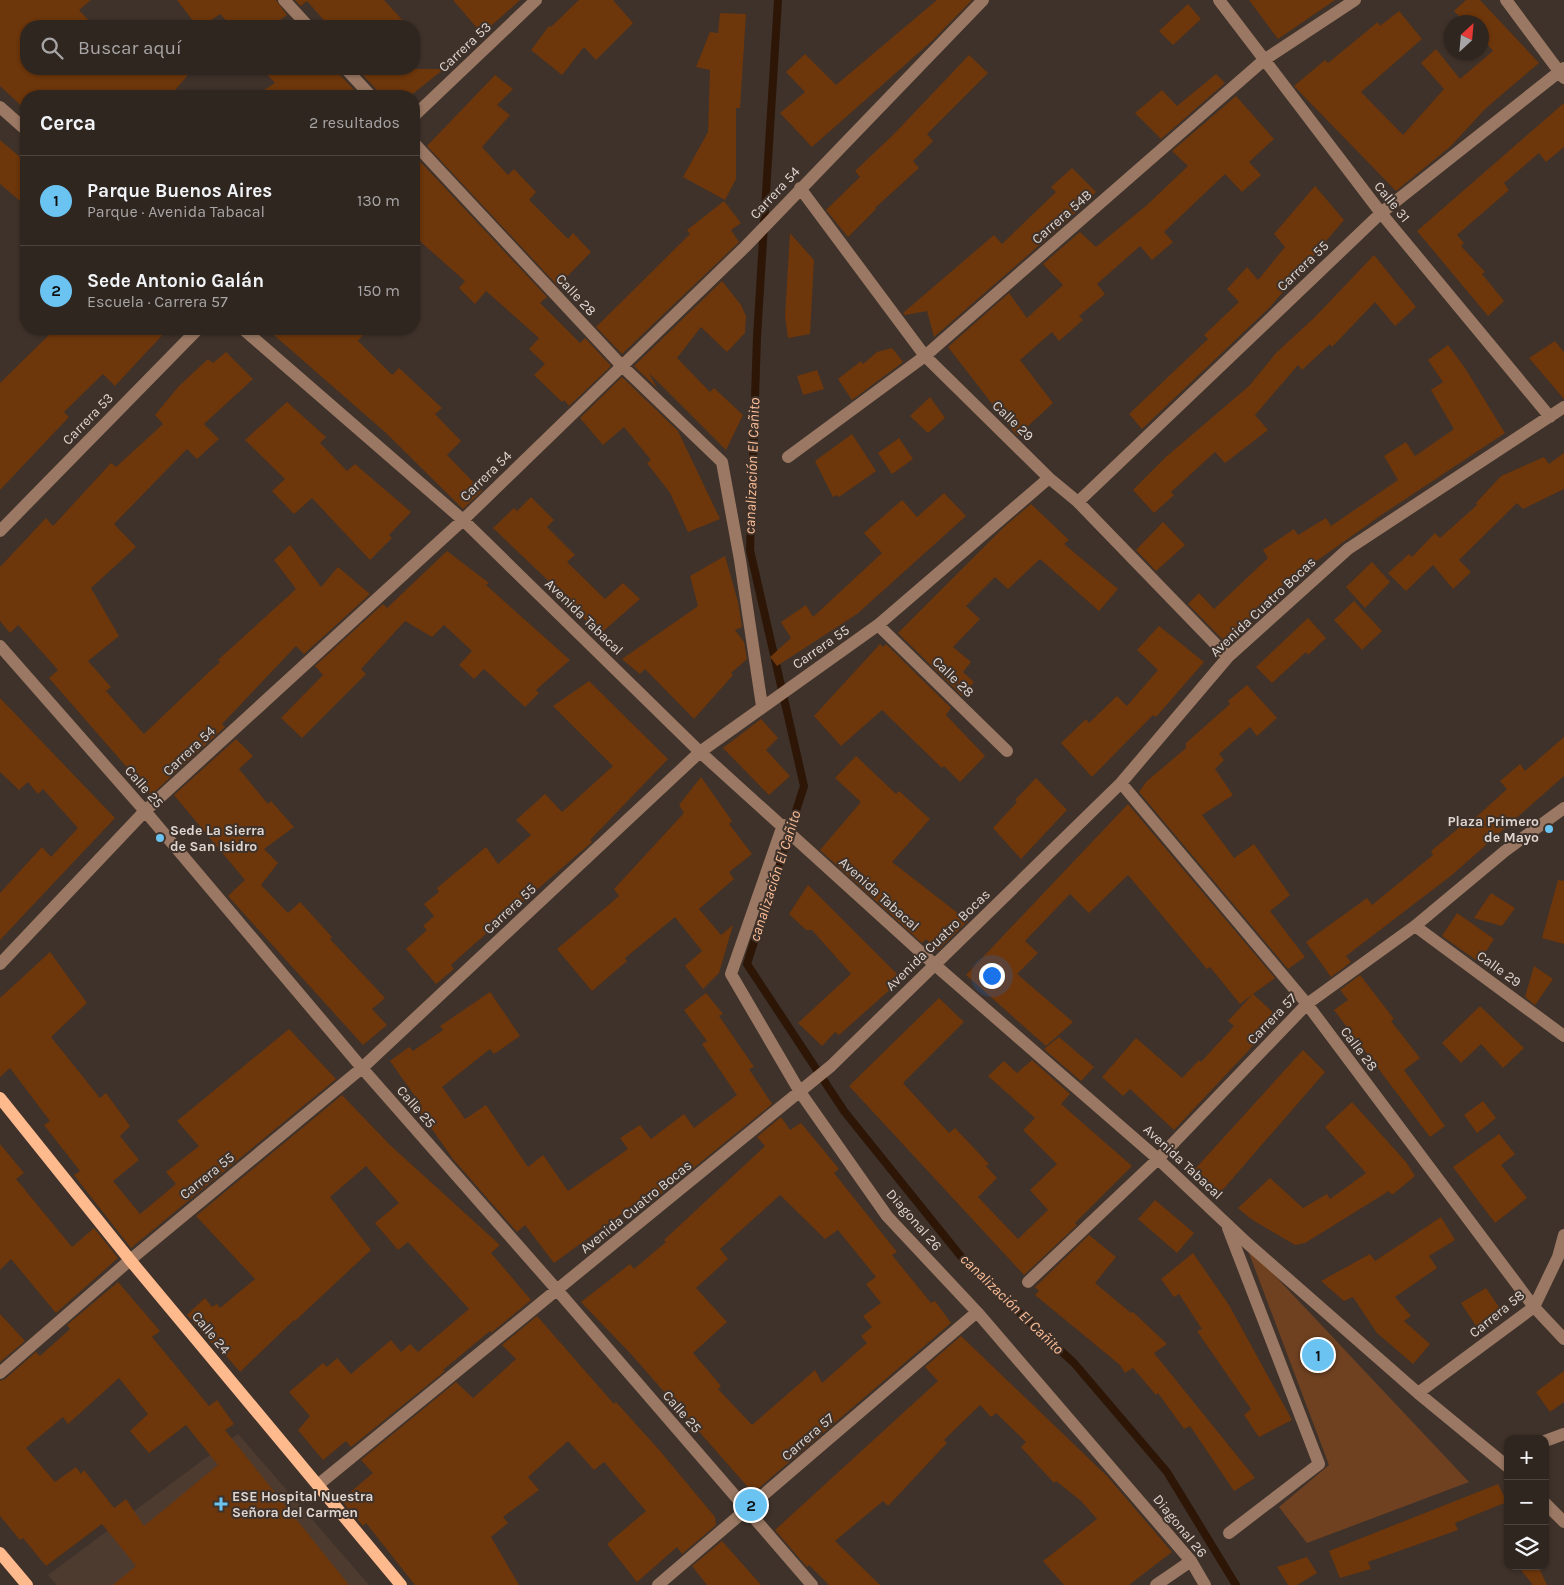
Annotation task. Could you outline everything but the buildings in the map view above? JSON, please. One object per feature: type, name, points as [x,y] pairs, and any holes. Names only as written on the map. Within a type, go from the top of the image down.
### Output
[{"type":"main road","name":"Calle 24","points":[[0,1098],[130,1260],[319,1484],[401,1585]]},
{"type":"main road","points":[[0,1553],[26,1585]]},
{"type":"street","points":[[284,0],[302,20]]},
{"type":"street","name":"Carrera 53","points":[[420,110],[536,0]]},
{"type":"street","name":"Carrera 54","points":[[0,964],[146,811],[463,520],[745,246],[983,0]]},
{"type":"street","name":"Calle 31","points":[[1219,0],[1381,213],[1550,417]]},
{"type":"street","name":"Carrera 54B","points":[[788,457],[925,356],[1264,60],[1355,0]]},
{"type":"street","points":[[1506,0],[1562,73]]},
{"type":"street","name":"Carrera 55","points":[[1078,502],[1381,213],[1562,73]]},
{"type":"street","points":[[352,75],[365,90]]},
{"type":"street","points":[[0,107],[20,125]]},
{"type":"street","name":"Calle 28","points":[[420,149],[621,365],[722,462],[740,560],[762,706]]},
{"type":"street","name":"Calle 29","points":[[800,188],[925,356],[1049,478],[1078,502],[1228,657]]},
{"type":"street","name":"Carrera 53","points":[[0,531],[192,335]]},
{"type":"street","name":"Avenida Tabacal","points":[[250,335],[463,520],[700,752],[786,828],[934,965],[1158,1159],[1226,1224],[1418,1393],[1504,1464]]},
{"type":"street","name":"Avenida Cuatro Bocas","points":[[319,1484],[558,1291],[817,1077],[1121,783],[1228,657],[1348,549],[1564,407]]},
{"type":"street","name":"Carrera 55","points":[[0,1373],[130,1260],[362,1068],[700,752],[878,625],[1049,478]]},
{"type":"street","name":"Calle 28","points":[[878,625],[1008,751]]},
{"type":"street","name":"Calle 25","points":[[0,646],[146,811],[362,1068],[812,1585]]},
{"type":"street","name":"Calle 28","points":[[1121,783],[1306,1004],[1534,1307],[1564,1339]]},
{"type":"street","name":"Carrera 57","points":[[1028,1282],[1158,1159],[1306,1004],[1415,926],[1506,851],[1564,808]]},
{"type":"street","name":"Diagonal 26","points":[[786,828],[731,974],[800,1092],[887,1216],[977,1312],[1191,1562],[1205,1585]]},
{"type":"street","name":"Calle 29","points":[[1415,926],[1564,1036]]},
{"type":"street","points":[[1226,1224],[1319,1464],[1229,1533]]},
{"type":"street","name":"Carrera 58","points":[[1418,1393],[1534,1307],[1558,1257],[1564,1235]]},
{"type":"street","name":"Carrera 57","points":[[658,1585],[977,1312]]},
{"type":"street","points":[[1549,1440],[1564,1434]]},
{"type":"street","points":[[1493,1454],[1504,1451]]},
{"type":"street","points":[[1549,1508],[1564,1522]]},
{"type":"street","points":[[1156,1585],[1191,1562]]},
{"type":"shaded area","points":[[1246,1245],[1469,1482],[1307,1543],[1279,1507],[1329,1465]]},
{"type":"shaded area","name":"ESE Hospital Nuestra Señora del Carmen","points":[[238,1434],[369,1585],[57,1585],[48,1575]]},
{"type":"waterway","name":"canalización El Cañito","points":[[778,0],[757,337],[750,550],[804,786],[747,964],[844,1111],[967,1264],[1074,1363],[1167,1472],[1236,1585]]},
{"type":"place","name":"Plaza Primero de Mayo","points":[[1549,829]]},
{"type":"place","name":"Sede La Sierra de San Isidro","points":[[160,838]]},
{"type":"place","name":"Parque Buenos Aires","points":[[1318,1355]]},
{"type":"place","name":"ESE Hospital Nuestra Señora del Carmen","points":[[221,1504]]},
{"type":"place","name":"Sede Antonio Galán","points":[[751,1505]]}]
